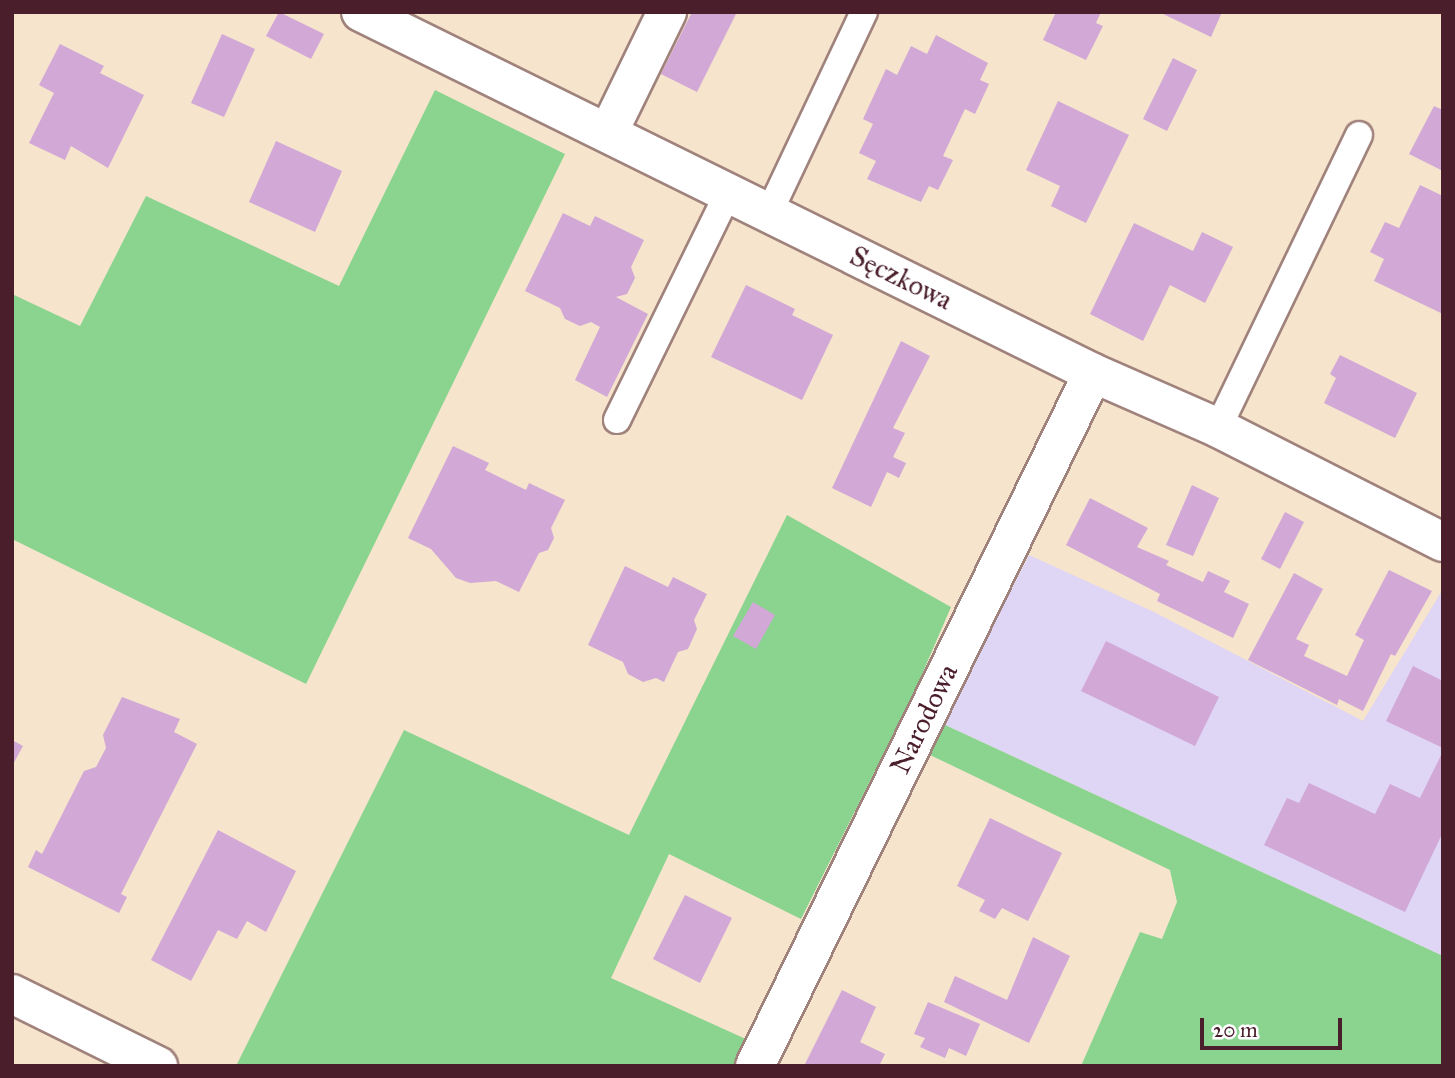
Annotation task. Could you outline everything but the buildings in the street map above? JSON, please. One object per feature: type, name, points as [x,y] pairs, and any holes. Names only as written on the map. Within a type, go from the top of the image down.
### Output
[{"type":"street","name":"Sęczkowa","points":[[361,12],[1093,373],[1218,428],[1443,542]]},
{"type":"street","points":[[608,132],[667,12]]},
{"type":"street","name":"Narodowa","points":[[755,1066],[1093,373]]},
{"type":"street","points":[[12,994],[158,1066]]},
{"type":"lane","points":[[769,213],[864,12]]},
{"type":"lane","points":[[1218,428],[1359,135]]},
{"type":"lane","points":[[617,420],[728,193]]},
{"type":"shaded area","points":[[1029,555],[1154,612],[1363,721],[1443,589],[1443,956],[943,724]]},
{"type":"green space","points":[[435,90],[565,154],[306,684],[12,539],[12,294],[80,326],[146,196],[339,286]]},
{"type":"green space","points":[[787,515],[951,607],[913,695],[801,919],[669,854],[611,978],[748,1040],[735,1066],[236,1066],[404,730],[629,835]]},
{"type":"green space","points":[[943,724],[1443,956],[1443,1066],[1081,1066],[1140,932],[1162,939],[1177,902],[1170,870],[928,754]]}]
